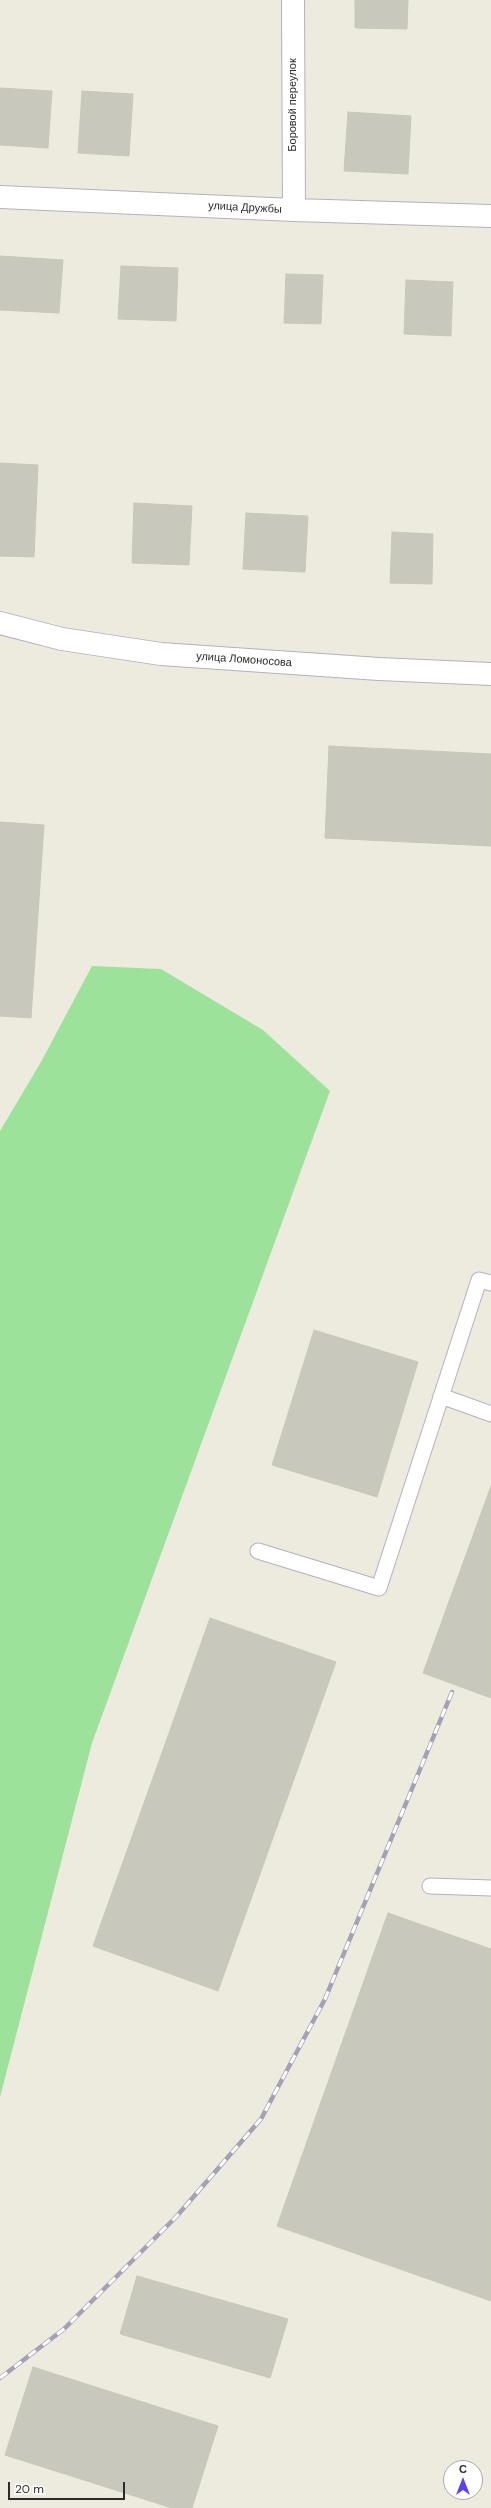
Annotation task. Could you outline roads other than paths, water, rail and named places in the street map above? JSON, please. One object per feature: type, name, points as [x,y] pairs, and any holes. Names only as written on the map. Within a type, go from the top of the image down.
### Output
[{"type":"street","name":"Боровой переулок","points":[[293,0],[294,210]]},
{"type":"street","name":"улица Дружбы","points":[[0,197],[294,210],[491,216]]},
{"type":"street","name":"улица Ломоносова","points":[[0,623],[62,639],[161,654],[379,670],[491,674]]},
{"type":"lane","points":[[258,1551],[379,1588],[479,1280],[491,1283]]},
{"type":"lane","points":[[441,1396],[491,1414]]},
{"type":"lane","points":[[430,1886],[491,1888]]},
{"type":"railway","points":[[0,2378],[64,2329],[176,2217],[261,2119],[325,1999],[452,1692]]}]
